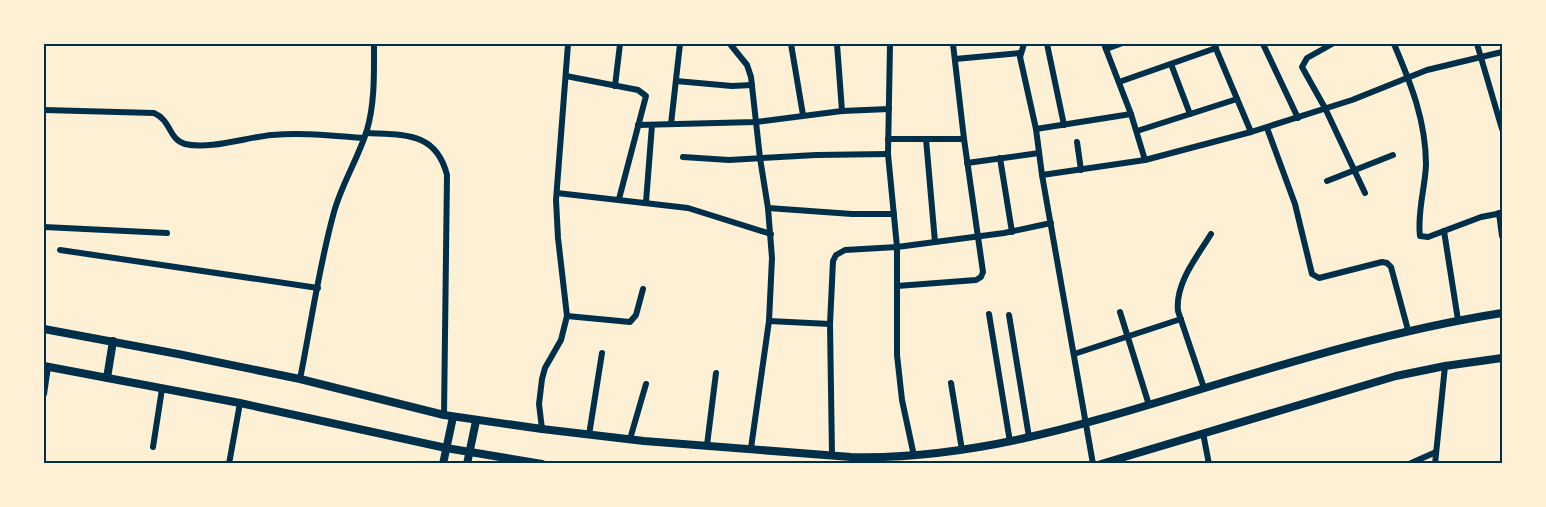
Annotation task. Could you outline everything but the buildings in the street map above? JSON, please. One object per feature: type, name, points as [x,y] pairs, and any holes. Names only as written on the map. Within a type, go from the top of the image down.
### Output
[{"type":"street","points":[[300,379],[330,227],[340,194],[365,136],[374,88],[374,44]]},
{"type":"street","points":[[542,429],[539,404],[542,379],[545,368],[561,340],[567,316],[558,238],[557,193],[568,44]]},
{"type":"street","points":[[615,86],[620,44]]},
{"type":"street","points":[[672,124],[680,44]]},
{"type":"street","points":[[730,44],[747,65],[752,85],[771,234],[769,321],[751,448]]},
{"type":"street","points":[[791,44],[803,115]]},
{"type":"street","points":[[837,44],[842,111]]},
{"type":"street","points":[[890,44],[888,154],[897,247],[896,332],[899,378],[914,456]]},
{"type":"street","points":[[897,286],[979,279],[983,272],[952,44]]},
{"type":"street","points":[[1024,44],[1020,53],[1036,129],[1042,175],[1093,464]]},
{"type":"street","points":[[1047,44],[1064,125]]},
{"type":"street","points":[[1120,44],[1105,46],[1137,131],[1145,160]]},
{"type":"street","points":[[1263,44],[1298,118]]},
{"type":"street","points":[[1332,44],[1307,58],[1302,64],[1303,70],[1325,108],[1365,193]]},
{"type":"street","points":[[1394,44],[1420,112],[1425,149],[1426,168],[1419,233],[1425,238],[1482,217],[1501,213],[1503,236]]},
{"type":"street","points":[[1477,44],[1499,108],[1503,129]]},
{"type":"street","points":[[1119,82],[1215,46],[1251,132]]},
{"type":"street","points":[[1042,175],[1145,160],[1267,128],[1382,89],[1427,70],[1503,52]]},
{"type":"street","points":[[955,59],[1020,53]]},
{"type":"street","points":[[1171,64],[1190,114]]},
{"type":"street","points":[[566,76],[644,93],[646,100],[619,199]]},
{"type":"street","points":[[676,81],[724,86],[752,85]]},
{"type":"street","points":[[1137,131],[1237,99]]},
{"type":"street","points":[[638,125],[756,122],[803,115],[889,108]]},
{"type":"street","points":[[44,110],[154,113],[165,120],[175,139],[190,145],[283,134],[402,135],[423,140],[439,154],[447,175],[444,415]]},
{"type":"street","points":[[1036,129],[1131,114]]},
{"type":"street","points":[[646,202],[652,125]]},
{"type":"street","points":[[1267,128],[1295,204],[1312,274],[1323,278],[1382,262],[1387,263],[1391,267],[1408,330]]},
{"type":"street","points":[[888,139],[964,139]]},
{"type":"street","points":[[926,139],[935,242]]},
{"type":"street","points":[[1077,142],[1081,170]]},
{"type":"street","points":[[967,163],[1040,153]]},
{"type":"street","points":[[683,157],[729,160],[888,154]]},
{"type":"street","points":[[1327,181],[1393,155]]},
{"type":"street","points":[[1000,158],[1012,232]]},
{"type":"street","points":[[557,193],[688,208],[771,234]]},
{"type":"street","points":[[768,208],[852,214],[894,214]]},
{"type":"street","points":[[832,455],[830,324],[833,261],[836,255],[845,250],[897,247],[1012,232],[1051,223]]},
{"type":"street","points":[[44,226],[167,233]]},
{"type":"street","points":[[1444,231],[1458,320]]},
{"type":"street","points":[[1204,388],[1177,302],[1181,285],[1211,234]]},
{"type":"street","points":[[60,250],[318,288]]},
{"type":"street","points":[[567,316],[630,322],[636,315],[643,289]]},
{"type":"street","points":[[1120,312],[1149,405]]},
{"type":"street","points":[[44,329],[300,379],[476,421],[630,440],[751,448],[871,460],[1010,442],[1086,424],[1317,354],[1408,330],[1503,313]]},
{"type":"street","points":[[989,314],[1010,442]]},
{"type":"street","points":[[1009,315],[1029,437]]},
{"type":"street","points":[[1074,354],[1181,319]]},
{"type":"street","points":[[769,321],[830,324]]},
{"type":"street","points":[[107,378],[114,342]]},
{"type":"street","points":[[589,435],[602,353]]},
{"type":"street","points":[[1101,464],[1132,459],[1203,434],[1396,376],[1503,358]]},
{"type":"street","points":[[44,394],[46,366],[446,448],[541,463]]},
{"type":"street","points":[[1435,464],[1445,366]]},
{"type":"street","points":[[707,446],[716,373]]},
{"type":"street","points":[[951,383],[962,450]]},
{"type":"street","points":[[630,440],[646,384]]},
{"type":"street","points":[[153,447],[162,389]]},
{"type":"street","points":[[229,464],[240,404]]},
{"type":"street","points":[[443,464],[453,417]]},
{"type":"street","points":[[467,464],[476,421]]},
{"type":"street","points":[[1203,434],[1209,464]]},
{"type":"street","points":[[1409,464],[1436,452]]}]
